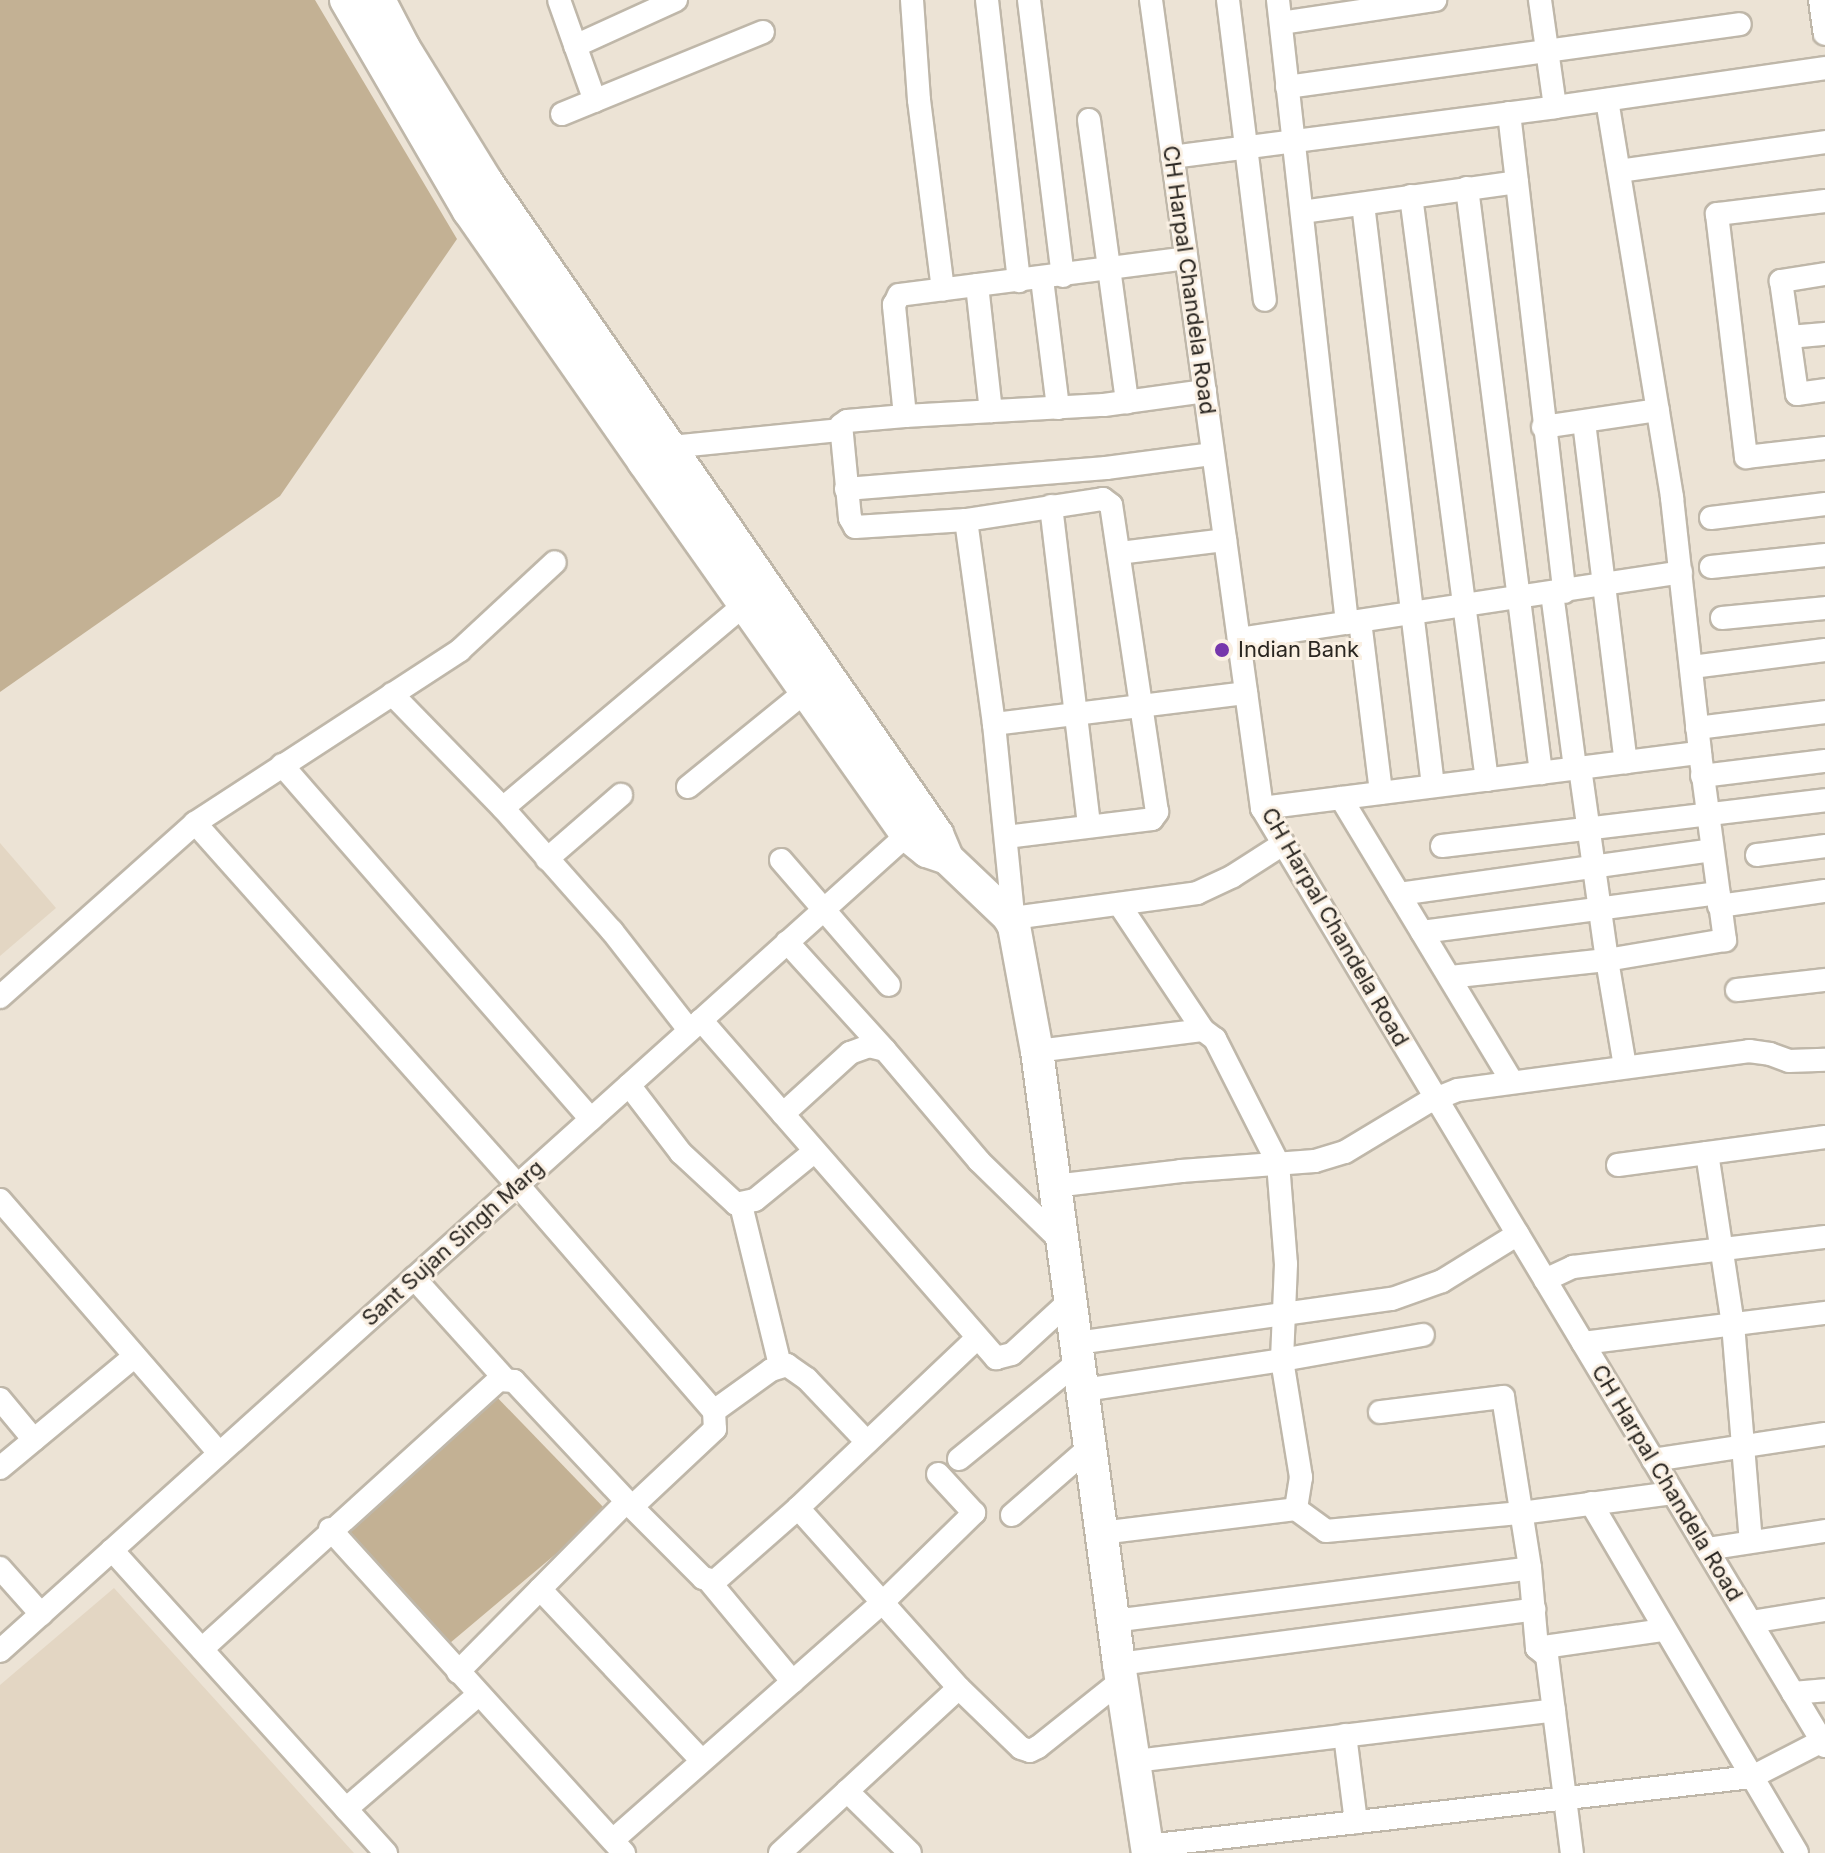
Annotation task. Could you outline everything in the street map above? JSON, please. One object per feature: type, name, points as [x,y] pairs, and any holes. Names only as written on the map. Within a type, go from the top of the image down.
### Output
[{"type":"street","points":[[346,0],[469,211],[805,692],[916,826],[1013,922]]},
{"type":"street","points":[[379,0],[404,48],[486,181],[670,447],[916,826]]},
{"type":"street","points":[[559,0],[595,101]]},
{"type":"street","points":[[575,46],[676,0]]},
{"type":"street","points":[[912,0],[919,100],[943,289]]},
{"type":"street","points":[[987,0],[1019,281]]},
{"type":"street","points":[[1029,0],[1053,277],[1058,408]]},
{"type":"street","name":"CH Harpal Chandela Road","points":[[1151,0],[1262,808],[1824,1744]]},
{"type":"street","points":[[1228,0],[1265,300]]},
{"type":"street","points":[[1278,0],[1353,622],[1381,793]]},
{"type":"street","points":[[1281,23],[1435,0]]},
{"type":"street","points":[[1540,0],[1555,107]]},
{"type":"street","points":[[1820,0],[1825,34]]},
{"type":"street","points":[[1287,87],[1740,24]]},
{"type":"street","points":[[562,114],[763,32]]},
{"type":"street","points":[[1172,157],[1825,68]]},
{"type":"street","points":[[1450,977],[1607,960],[1725,940],[1702,776],[1681,572],[1607,100]]},
{"type":"street","points":[[1509,113],[1578,768],[1625,1066]]},
{"type":"street","points":[[1089,120],[1127,402]]},
{"type":"street","points":[[1619,171],[1825,142]]},
{"type":"street","points":[[1302,212],[1517,182]]},
{"type":"street","points":[[1467,188],[1541,773]]},
{"type":"street","points":[[1411,196],[1487,780]]},
{"type":"street","points":[[1825,201],[1717,214],[1746,457],[1825,448]]},
{"type":"street","points":[[1363,204],[1433,786]]},
{"type":"street","points":[[905,416],[895,299],[902,294],[1186,258]]},
{"type":"street","points":[[1825,274],[1781,281],[1797,394],[1825,390]]},
{"type":"street","points":[[977,285],[991,411]]},
{"type":"street","points":[[1789,337],[1825,334]]},
{"type":"street","points":[[1006,837],[1152,819],[1157,812],[1110,501],[1103,499],[966,520],[855,527],[850,518],[840,430],[847,421],[1058,408],[1205,391]]},
{"type":"street","points":[[1543,427],[1658,410]]},
{"type":"street","points":[[1584,422],[1626,762]]},
{"type":"street","points":[[670,447],[840,430]]},
{"type":"street","points":[[846,489],[1106,468],[1213,454]]},
{"type":"street","points":[[1711,518],[1825,504]]},
{"type":"street","points":[[1051,506],[1089,825]]},
{"type":"street","points":[[966,520],[994,724],[1013,922],[1037,1051],[1120,1672],[1148,1850],[1356,1822],[1752,1777],[1824,1744]]},
{"type":"street","points":[[1119,553],[1225,540]]},
{"type":"street","points":[[1711,567],[1825,555]]},
{"type":"street","points":[[0,997],[195,823],[460,650],[555,562]]},
{"type":"street","points":[[1239,639],[1681,572]]},
{"type":"street","points":[[503,808],[744,605]]},
{"type":"street","points":[[1722,618],[1825,608]]},
{"type":"street","points":[[1692,667],[1825,650]]},
{"type":"street","points":[[688,787],[805,692]]},
{"type":"street","points":[[994,724],[1246,693]]},
{"type":"street","points":[[392,694],[503,808],[695,1025],[783,1114],[996,1358],[1007,1358],[1071,1300]]},
{"type":"street","points":[[1697,728],[1825,712]]},
{"type":"street","points":[[1262,808],[1700,753]]},
{"type":"street","points":[[1702,776],[1825,761]]},
{"type":"street","points":[[282,765],[591,1119]]},
{"type":"street","points":[[547,859],[621,795]]},
{"type":"street","points":[[1341,798],[1512,1081]]},
{"type":"street","points":[[1442,846],[1825,800]]},
{"type":"street","points":[[195,823],[518,1185],[714,1411],[715,1429],[629,1504],[458,1672]]},
{"type":"street","name":"Sant Sujan Singh Marg","points":[[0,1651],[916,826]]},
{"type":"street","points":[[1013,922],[1205,890],[1283,844]]},
{"type":"street","points":[[1757,855],[1825,846]]},
{"type":"street","points":[[1399,894],[1712,850]]},
{"type":"street","points":[[781,860],[889,985]]},
{"type":"street","points":[[1422,932],[1600,907],[1825,891]]},
{"type":"street","points":[[1119,904],[1203,1030],[1215,1039],[1278,1163],[1286,1258],[1282,1360],[1301,1477],[1296,1509]]},
{"type":"street","points":[[787,942],[885,1050],[979,1161],[1063,1243]]},
{"type":"street","points":[[1737,990],[1825,980]]},
{"type":"street","points":[[1037,1051],[1203,1030]]},
{"type":"street","points":[[783,1114],[850,1053],[869,1046],[885,1050]]},
{"type":"street","points":[[1054,1186],[1315,1161],[1345,1152],[1458,1090],[1512,1081],[1749,1051],[1789,1061],[1825,1060]]},
{"type":"street","points":[[629,1085],[681,1153],[731,1201],[741,1205],[755,1200],[815,1151]]},
{"type":"street","points":[[1618,1165],[1825,1137]]},
{"type":"street","points":[[1707,1153],[1733,1324],[1751,1541]]},
{"type":"street","points":[[0,1200],[219,1453]]},
{"type":"street","points":[[741,1205],[780,1365]]},
{"type":"street","points":[[959,1459],[1080,1365],[1284,1313],[1418,1292],[1469,1266],[1518,1234]]},
{"type":"street","points":[[1545,1280],[1573,1267],[1825,1237]]},
{"type":"street","points":[[414,1278],[504,1378],[514,1381],[629,1504],[709,1581],[793,1682]]},
{"type":"street","points":[[1583,1343],[1825,1313]]},
{"type":"street","points":[[1080,1365],[1282,1360],[1423,1335]]},
{"type":"street","points":[[709,1581],[724,1576],[977,1338]]},
{"type":"street","points":[[0,1468],[135,1356]]},
{"type":"street","points":[[714,1411],[780,1365],[793,1367],[867,1442]]},
{"type":"street","points":[[202,1649],[330,1529],[504,1378]]},
{"type":"street","points":[[1380,1412],[1503,1397],[1530,1568],[1537,1648],[1547,1656],[1572,1853]]},
{"type":"street","points":[[0,1399],[34,1440]]},
{"type":"street","points":[[1653,1460],[1825,1434]]},
{"type":"street","points":[[1012,1515],[1090,1447]]},
{"type":"street","points":[[330,1529],[478,1695],[619,1846],[702,1761],[882,1603],[974,1513],[938,1474]]},
{"type":"street","points":[[1101,1533],[1296,1509],[1326,1531],[1521,1513],[1673,1493]]},
{"type":"street","points":[[1591,1503],[1797,1853]]},
{"type":"street","points":[[798,1508],[959,1688],[1021,1748],[1030,1751],[1120,1672],[1534,1609]]},
{"type":"street","points":[[1707,1549],[1825,1531]]},
{"type":"street","points":[[112,1550],[386,1853]]},
{"type":"street","points":[[0,1568],[41,1614]]},
{"type":"street","points":[[1113,1621],[1530,1568]]},
{"type":"street","points":[[540,1589],[702,1761]]},
{"type":"street","points":[[1751,1622],[1825,1610]]},
{"type":"street","points":[[1537,1648],[1664,1630]]},
{"type":"street","points":[[780,1853],[959,1688]]},
{"type":"street","points":[[1793,1693],[1825,1690]]},
{"type":"street","points":[[346,1809],[478,1695]]},
{"type":"street","points":[[1135,1761],[1554,1710]]},
{"type":"street","points":[[1345,1735],[1356,1822]]},
{"type":"street","points":[[847,1791],[910,1853]]},
{"type":"shaded area","points":[[0,0],[315,0],[457,239],[280,496],[0,692]]},
{"type":"shaded area","points":[[0,843],[56,908],[0,956]]},
{"type":"shaded area","points":[[491,1391],[607,1511],[450,1643],[343,1530]]},
{"type":"shaded area","points":[[114,1588],[354,1853],[0,1853],[0,1685]]},
{"type":"place","name":"Indian Bank","points":[[1222,650]]}]
